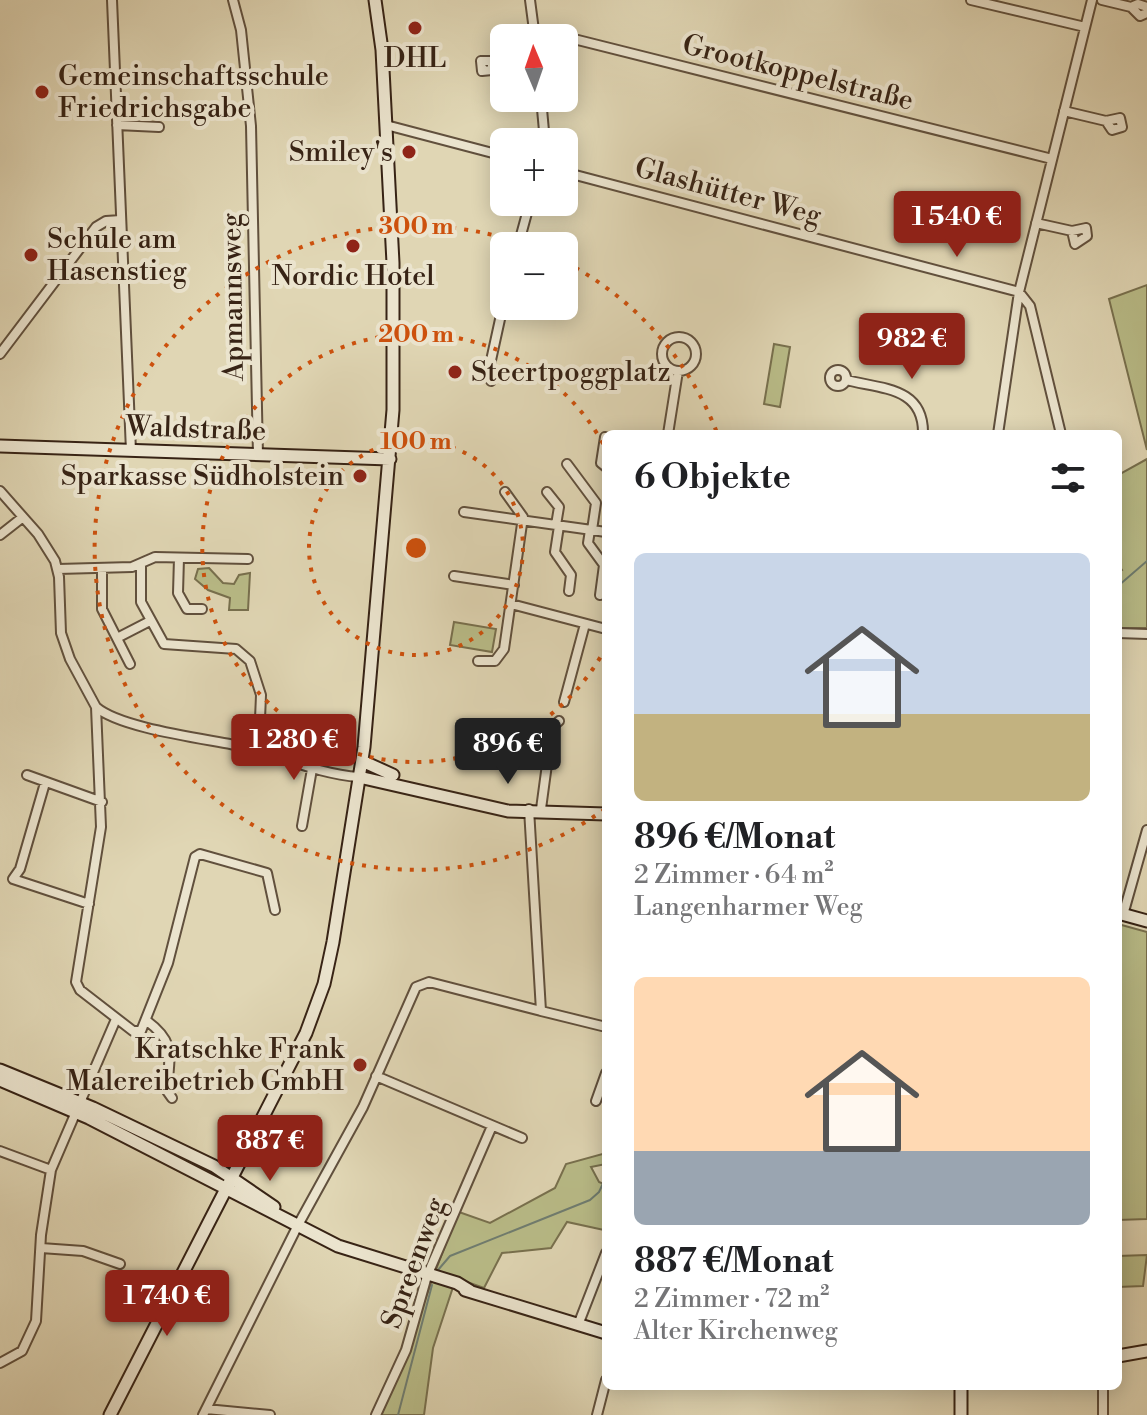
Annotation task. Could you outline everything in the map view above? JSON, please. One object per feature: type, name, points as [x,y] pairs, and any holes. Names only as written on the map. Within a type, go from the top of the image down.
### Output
[{"type":"main road","points":[[110,1415],[231,1184],[317,1006],[333,942],[362,761],[379,588],[383,576],[382,551],[390,459],[395,315],[382,50],[375,0]]},
{"type":"main road","name":"Waldstraße","points":[[0,446],[390,459]]},
{"type":"main road","points":[[362,761],[377,771],[416,781],[430,791]]},
{"type":"main road","points":[[359,777],[508,811],[535,809],[602,814]]},
{"type":"main road","points":[[1122,914],[1147,921]]},
{"type":"main road","points":[[0,1070],[231,1184],[298,1225],[350,1251],[602,1332]]},
{"type":"main road","points":[[0,1080],[76,1106]]},
{"type":"main road","points":[[1122,1355],[1147,1351]]},
{"type":"main road","points":[[961,1390],[961,1415]]},
{"type":"street","points":[[112,0],[131,451]]},
{"type":"street","name":"Apmannsweg","points":[[233,0],[246,67],[252,137],[258,455]]},
{"type":"street","points":[[530,0],[533,24]]},
{"type":"street","points":[[971,0],[1085,27]]},
{"type":"street","points":[[999,430],[1019,292],[1092,0]]},
{"type":"street","points":[[1102,0],[1131,7],[1140,16],[1147,13]]},
{"type":"street","points":[[1131,7],[1138,4],[1147,7]]},
{"type":"street","name":"Grootkoppelstraße","points":[[578,44],[1052,159]]},
{"type":"street","points":[[1064,111],[1106,121]]},
{"type":"street","points":[[117,125],[159,127]]},
{"type":"street","points":[[386,125],[490,152]]},
{"type":"street","name":"Glashütter Weg","points":[[578,176],[1019,292]]},
{"type":"street","points":[[0,354],[96,227],[106,221],[121,220]]},
{"type":"street","points":[[1036,223],[1072,231]]},
{"type":"street","points":[[1019,292],[1030,306],[1060,430]]},
{"type":"street","points":[[491,381],[488,374],[500,320]]},
{"type":"street","points":[[675,336],[690,339],[694,345],[690,368],[678,371],[669,369],[664,362],[668,341],[675,336]]},
{"type":"street","points":[[669,430],[678,371]]},
{"type":"street","points":[[846,380],[911,398],[921,410],[923,430]]},
{"type":"street","points":[[567,464],[601,505],[588,543],[602,562]]},
{"type":"street","points":[[0,491],[49,550],[58,569],[61,633],[70,659],[96,707],[95,738],[102,802],[76,982],[80,990],[137,1032],[147,1021],[168,963],[195,857],[200,854],[267,873],[275,910]]},
{"type":"street","points":[[478,661],[493,662],[502,655],[511,604],[523,520],[505,492]]},
{"type":"street","points":[[547,492],[559,507],[555,552],[571,573],[569,591]]},
{"type":"street","points":[[464,512],[602,531]]},
{"type":"street","points":[[0,535],[23,517]]},
{"type":"street","points":[[58,569],[102,570],[141,564],[152,557],[248,559]]},
{"type":"street","points":[[179,558],[178,593],[187,609],[202,609]]},
{"type":"street","points":[[141,564],[140,600],[167,646],[236,649],[250,661],[261,695],[260,718],[249,748]]},
{"type":"street","points":[[102,570],[102,609],[130,664]]},
{"type":"street","points":[[454,576],[514,585]]},
{"type":"street","points":[[600,595],[602,580]]},
{"type":"street","points":[[511,604],[602,628]]},
{"type":"street","points":[[117,638],[150,621]]},
{"type":"street","points":[[564,702],[585,624]]},
{"type":"street","points":[[1122,633],[1147,634]]},
{"type":"street","points":[[96,707],[116,719],[249,748],[312,769],[359,777]]},
{"type":"street","points":[[541,1011],[535,809],[552,727],[559,721]]},
{"type":"street","points":[[302,826],[312,769]]},
{"type":"street","points":[[27,775],[102,802]]},
{"type":"street","points":[[45,783],[20,869],[13,879],[89,904]]},
{"type":"street","points":[[1122,911],[1147,830]]},
{"type":"street","points":[[270,1415],[204,1412],[376,1076],[414,991],[421,983],[602,1026]]},
{"type":"street","points":[[0,1363],[22,1351],[36,1321],[51,1170],[116,1019]]},
{"type":"street","points":[[147,1021],[166,1035],[169,1044],[167,1091],[172,1098]]},
{"type":"street","points":[[376,1076],[522,1138]]},
{"type":"street","points":[[596,1101],[602,1084]]},
{"type":"street","name":"Spreenweg","points":[[376,1415],[406,1350],[427,1276],[492,1126]]},
{"type":"street","points":[[0,1151],[51,1170]]},
{"type":"street","points":[[41,1248],[83,1251],[120,1264]]},
{"type":"street","points":[[578,1325],[602,1263]]},
{"type":"street","points":[[597,1415],[603,1390]]},
{"type":"street","points":[[1103,1390],[1103,1415]]},
{"type":"green space","points":[[1147,285],[1147,450],[1109,299]]},
{"type":"green space","points":[[774,344],[790,347],[780,407],[764,404]]},
{"type":"green space","points":[[1147,459],[1147,628],[1122,628],[1122,473]]},
{"type":"green space","points":[[209,568],[223,583],[234,584],[239,575],[250,573],[248,610],[229,610],[230,598],[208,590],[195,579],[198,569]]},
{"type":"green space","points":[[454,622],[496,629],[492,652],[450,645]]},
{"type":"green space","points":[[1122,925],[1147,932],[1147,1219],[1122,1220]]},
{"type":"green space","points":[[602,1154],[602,1165],[591,1167],[602,1183],[602,1230],[567,1222],[551,1248],[502,1253],[484,1288],[456,1278],[433,1348],[424,1415],[381,1415],[459,1212],[490,1223],[555,1188],[566,1164]]},
{"type":"green space","points":[[1147,1255],[1143,1286],[1122,1287],[1122,1256]]},
{"type":"waterway","points":[[1122,583],[1147,561]]},
{"type":"waterway","points":[[438,1270],[450,1256],[590,1200],[602,1186]]},
{"type":"waterway","points":[[398,1415],[432,1285]]},
{"type":"place","name":"DHL","points":[[415,28]]},
{"type":"place","name":"Gemeinschaftsschule Friedrichsgabe","points":[[42,92]]},
{"type":"place","name":"Smiley's","points":[[409,152]]},
{"type":"place","name":"Nordic Hotel","points":[[353,246]]},
{"type":"place","name":"Schule am Hasenstieg","points":[[31,255]]},
{"type":"place","name":"Steertpoggplatz","points":[[455,372]]},
{"type":"place","name":"Sparkasse Südholstein","points":[[360,476]]},
{"type":"place","name":"Kratschke Frank Malereibetrieb GmbH","points":[[360,1065]]}]
